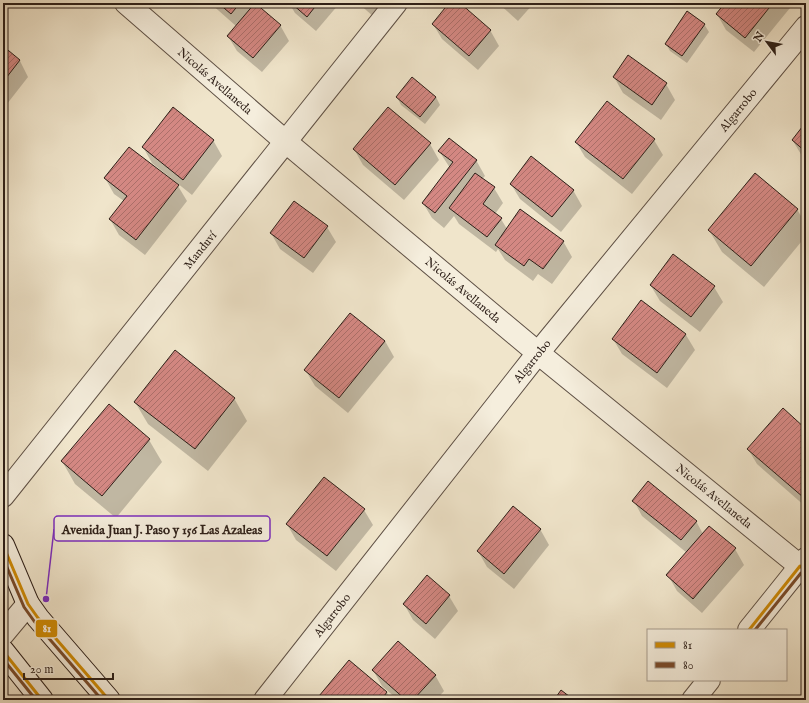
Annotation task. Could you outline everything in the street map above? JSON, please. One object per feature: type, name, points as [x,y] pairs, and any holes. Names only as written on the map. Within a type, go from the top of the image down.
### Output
[{"type":"street","name":"Nicolás Avellaneda","points":[[126,3],[286,142],[538,353],[804,565]]},
{"type":"street","name":"Manduví","points":[[3,496],[396,3]]},
{"type":"street","name":"Algarrobo","points":[[265,700],[538,353],[806,27]]},
{"type":"street","points":[[3,545],[28,604],[38,618],[109,700]]},
{"type":"street","points":[[750,629],[804,565]]},
{"type":"street","points":[[3,634],[28,604]]},
{"type":"street","points":[[3,651],[42,700]]},
{"type":"street","points":[[693,700],[708,681]]},
{"type":"building","points":[[218,3],[240,3],[231,14]]},
{"type":"building","points":[[255,3],[281,25],[253,58],[227,36]]},
{"type":"building","points":[[291,3],[318,3],[307,17]]},
{"type":"building","points":[[449,3],[460,3],[491,30],[469,56],[432,24]]},
{"type":"building","points":[[725,3],[773,3],[745,38],[716,14]]},
{"type":"building","points":[[687,11],[705,24],[682,56],[665,44]]},
{"type":"building","points":[[3,46],[20,60],[3,82]]},
{"type":"building","points":[[628,55],[667,83],[652,105],[613,77]]},
{"type":"building","points":[[412,77],[436,97],[420,117],[396,97]]},
{"type":"building","points":[[607,101],[655,139],[623,179],[575,142]]},
{"type":"building","points":[[173,107],[214,140],[183,180],[142,147]]},
{"type":"building","points":[[388,107],[431,143],[395,185],[353,149]]},
{"type":"building","points":[[806,122],[806,152],[792,140]]},
{"type":"building","points":[[449,138],[477,160],[435,213],[422,203],[453,162],[438,151]]},
{"type":"building","points":[[129,147],[179,185],[136,240],[109,219],[127,196],[104,178]]},
{"type":"building","points":[[531,156],[574,190],[552,217],[510,184]]},
{"type":"building","points":[[475,173],[495,187],[483,204],[502,218],[487,237],[449,208]]},
{"type":"building","points":[[755,173],[798,209],[751,266],[708,230]]},
{"type":"building","points":[[294,201],[328,226],[304,258],[270,233]]},
{"type":"building","points":[[520,209],[564,241],[543,269],[529,259],[524,266],[495,245]]},
{"type":"building","points":[[673,254],[715,286],[691,317],[650,285]]},
{"type":"building","points":[[641,300],[686,334],[657,373],[612,339]]},
{"type":"building","points":[[350,313],[385,341],[339,398],[304,370]]},
{"type":"building","points":[[175,350],[235,398],[195,449],[134,402]]},
{"type":"building","points":[[109,404],[150,439],[102,496],[61,461]]},
{"type":"building","points":[[783,408],[806,429],[806,493],[803,497],[747,449]]},
{"type":"building","points":[[324,477],[365,509],[327,556],[286,524]]},
{"type":"building","points":[[648,481],[697,521],[681,540],[632,501]]},
{"type":"building","points":[[513,506],[541,529],[504,574],[477,551]]},
{"type":"building","points":[[709,526],[736,548],[693,599],[666,575]]},
{"type":"building","points":[[427,575],[450,595],[426,624],[403,604]]},
{"type":"building","points":[[398,641],[436,675],[413,700],[406,700],[372,670]]},
{"type":"building","points":[[349,660],[387,692],[381,700],[324,700],[319,696]]},
{"type":"building","points":[[561,690],[574,700],[554,700]]},
{"type":"transit line","name":"81","points":[[3,545],[28,604],[38,618],[109,700]]},
{"type":"transit line","name":"80","points":[[3,558],[24,607],[34,621],[102,700]]},
{"type":"transit line","name":"81","points":[[750,629],[800,566],[806,571]]},
{"type":"transit line","name":"80","points":[[756,629],[801,573],[803,575]]},
{"type":"transit line","name":"81","points":[[3,651],[42,700]]},
{"type":"transit line","name":"80","points":[[3,659],[36,700]]},
{"type":"place","name":"Avenida Juan J. Paso y 156 Las Azaleas","points":[[46,599]]}]
